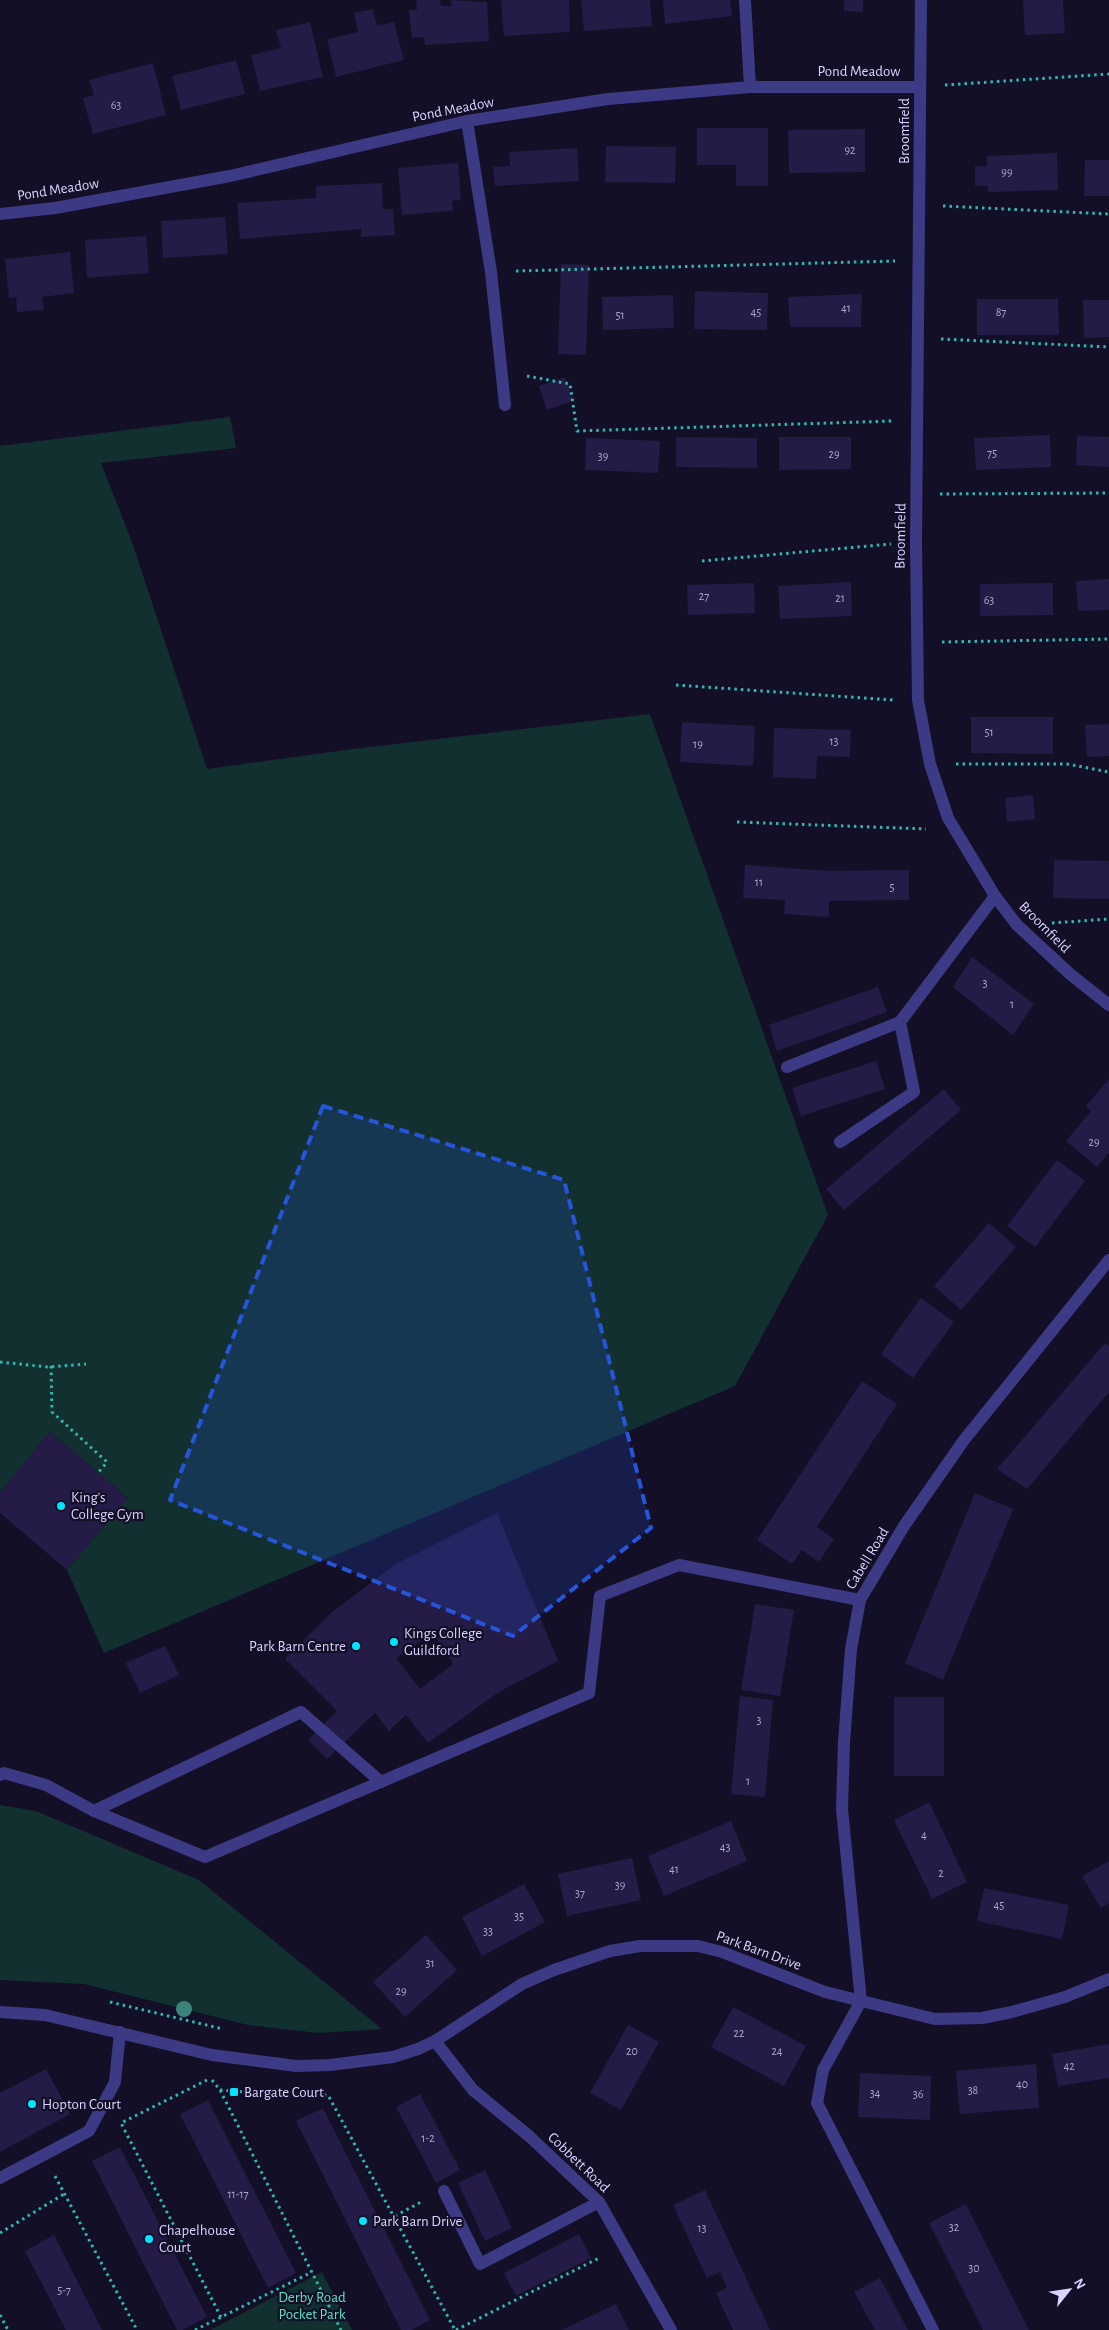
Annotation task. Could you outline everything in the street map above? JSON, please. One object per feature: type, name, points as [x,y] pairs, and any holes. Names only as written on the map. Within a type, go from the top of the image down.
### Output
[{"type":"street","points":[[745,0],[750,87]]},
{"type":"street","name":"Broomfield","points":[[921,0],[916,542],[918,700],[930,764],[948,818],[995,896],[1017,925],[1070,974],[1109,1005]]},
{"type":"street","name":"Pond Meadow","points":[[0,214],[55,208],[230,176],[466,121],[608,99],[750,87],[920,87]]},
{"type":"street","points":[[466,121],[491,272],[504,405]]},
{"type":"street","points":[[787,1067],[900,1022],[995,896]]},
{"type":"street","points":[[840,1142],[914,1092],[900,1022]]},
{"type":"street","name":"Cabell Road","points":[[861,2001],[842,1809],[844,1742],[852,1649],[860,1600],[904,1526],[964,1440],[1109,1260]]},
{"type":"street","points":[[0,1774],[4,1773],[46,1785],[94,1810],[205,1857],[589,1693],[600,1596],[680,1565],[860,1600]]},
{"type":"street","points":[[94,1810],[301,1712],[380,1782]]},
{"type":"street","name":"Park Barn Drive","points":[[0,2012],[45,2015],[212,2055],[296,2066],[330,2065],[394,2057],[418,2049],[435,2041],[522,1984],[554,1970],[610,1951],[640,1946],[698,1946],[722,1952],[825,1992],[935,2019],[982,2018],[1042,2004],[1109,1979]]},
{"type":"street","points":[[861,2001],[823,2070],[817,2103],[932,2330]]},
{"type":"street","points":[[0,2178],[89,2131],[115,2082],[120,2032]]},
{"type":"street","name":"Cobbett Road","points":[[435,2041],[474,2090],[529,2136],[599,2202],[671,2330]]},
{"type":"street","points":[[444,2191],[480,2264],[599,2202]]},
{"type":"path","points":[[920,87],[1109,74]]},
{"type":"path","points":[[920,205],[1109,214]]},
{"type":"path","points":[[491,272],[919,261]]},
{"type":"path","points":[[918,338],[1109,347]]},
{"type":"path","points":[[500,370],[570,384],[577,431],[917,420]]},
{"type":"path","points":[[917,494],[1109,492]]},
{"type":"path","points":[[702,560],[916,542]]},
{"type":"path","points":[[916,642],[1109,639]]},
{"type":"path","points":[[676,685],[918,700]]},
{"type":"path","points":[[930,764],[1067,764],[1109,772]]},
{"type":"path","points":[[737,822],[934,830],[948,818]]},
{"type":"path","points":[[1017,925],[1109,920]]},
{"type":"path","points":[[0,1362],[51,1366],[86,1364]]},
{"type":"path","points":[[51,1366],[52,1412],[107,1462],[98,1473]]},
{"type":"path","points":[[221,2317],[121,2123],[210,2078],[220,2090],[341,2330]]},
{"type":"path","points":[[220,2090],[279,2096],[328,2095],[456,2330],[624,2246]]},
{"type":"path","points":[[44,2155],[137,2330]]},
{"type":"path","points":[[0,2233],[64,2194]]},
{"type":"path","points":[[195,2330],[312,2272]]},
{"type":"path","points":[[0,2315],[8,2330]]},
{"type":"highlighted area","points":[[323,1106],[564,1180],[651,1528],[513,1636],[170,1500]]},
{"type":"green space","points":[[230,417],[236,448],[101,463],[133,545],[207,769],[353,749],[650,714],[828,1215],[735,1386],[104,1653],[67,1570],[128,1498],[50,1432],[0,1492],[0,446]]},
{"type":"green space","points":[[0,1805],[36,1811],[199,1880],[382,2029],[318,2033],[248,2025],[84,1984],[0,1980]]},
{"type":"green space","name":"Derby Road Pocket Park","points":[[322,2272],[352,2330],[210,2330]]},
{"type":"building","points":[[416,0],[440,0],[441,6],[451,6],[451,0],[487,2],[489,41],[425,45],[424,37],[412,38],[409,10],[417,10]]},
{"type":"building","points":[[501,0],[569,0],[570,32],[504,36]]},
{"type":"building","points":[[581,0],[650,0],[652,26],[584,31]]},
{"type":"building","points":[[663,0],[730,0],[732,16],[665,24]]},
{"type":"building","points":[[844,0],[863,0],[863,12],[844,11]]},
{"type":"building","points":[[1023,0],[1063,0],[1065,33],[1025,35]]},
{"type":"building","points":[[373,9],[377,26],[394,22],[404,60],[336,77],[327,39],[358,32],[354,13]]},
{"type":"building","points":[[310,22],[323,77],[260,91],[251,55],[281,48],[276,30]]},
{"type":"building","points":[[236,60],[245,94],[181,110],[172,76]]},
{"type":"building","points":[[153,63],[166,115],[93,134],[83,98],[94,95],[89,80]]},
{"type":"building","points":[[697,128],[768,128],[768,186],[736,186],[736,165],[697,165]]},
{"type":"building","points":[[865,129],[865,172],[789,173],[788,130]]},
{"type":"building","points":[[606,146],[676,147],[675,183],[605,182]]},
{"type":"building","points":[[577,148],[579,181],[495,186],[493,167],[510,166],[509,152]]},
{"type":"building","points":[[1057,153],[1058,190],[988,192],[988,186],[975,186],[975,166],[987,166],[987,156]]},
{"type":"building","points":[[1085,160],[1109,160],[1109,196],[1084,196]]},
{"type":"building","points":[[458,163],[461,200],[452,201],[453,211],[402,215],[398,168]]},
{"type":"building","points":[[382,183],[383,209],[393,209],[395,235],[361,237],[361,229],[240,239],[237,203],[316,198],[316,186]]},
{"type":"building","points":[[225,217],[228,254],[163,258],[161,221]]},
{"type":"building","points":[[146,236],[149,273],[87,278],[85,240]]},
{"type":"building","points":[[70,252],[74,293],[42,297],[44,310],[17,312],[16,297],[9,298],[5,259]]},
{"type":"building","points":[[561,264],[589,265],[586,355],[558,354]]},
{"type":"building","points":[[695,291],[768,293],[767,330],[694,329]]},
{"type":"building","points":[[862,294],[861,327],[790,327],[788,297]]},
{"type":"building","points":[[673,295],[674,328],[603,330],[602,297]]},
{"type":"building","points":[[977,299],[1058,299],[1059,335],[977,335]]},
{"type":"building","points":[[1083,300],[1109,300],[1109,337],[1084,338]]},
{"type":"building","points":[[565,377],[573,401],[547,410],[539,386]]},
{"type":"building","points":[[1050,435],[1051,467],[976,470],[974,438]]},
{"type":"building","points":[[1077,436],[1109,437],[1109,467],[1076,465]]},
{"type":"building","points":[[676,437],[757,438],[757,468],[676,467]]},
{"type":"building","points":[[779,437],[851,437],[851,469],[779,470]]},
{"type":"building","points":[[586,438],[660,441],[658,473],[585,470]]},
{"type":"building","points":[[1109,579],[1109,610],[1078,611],[1076,581]]},
{"type":"building","points":[[851,582],[852,616],[780,619],[778,586]]},
{"type":"building","points":[[754,583],[755,613],[688,615],[687,585]]},
{"type":"building","points":[[1053,583],[1053,615],[980,616],[980,584]]},
{"type":"building","points":[[971,717],[1053,717],[1053,754],[971,753]]},
{"type":"building","points":[[682,722],[755,726],[753,766],[680,762]]},
{"type":"building","points":[[1109,724],[1109,756],[1087,757],[1085,725]]},
{"type":"building","points":[[774,728],[851,730],[850,757],[817,756],[816,779],[773,777]]},
{"type":"building","points":[[1033,795],[1035,819],[1007,822],[1005,798]]},
{"type":"building","points":[[1054,860],[1109,861],[1109,899],[1053,898]]},
{"type":"building","points":[[745,865],[831,871],[909,870],[909,900],[829,901],[829,917],[784,914],[785,900],[743,898]]},
{"type":"building","points":[[972,957],[1034,1004],[1013,1035],[953,987]]},
{"type":"building","points":[[878,987],[887,1012],[777,1051],[769,1025]]},
{"type":"building","points":[[876,1061],[885,1089],[801,1116],[792,1088]]},
{"type":"building","points":[[1109,1079],[1109,1152],[1097,1167],[1066,1141],[1091,1111],[1086,1106]]},
{"type":"building","points":[[944,1089],[961,1110],[844,1210],[826,1189]]},
{"type":"building","points":[[1057,1160],[1085,1181],[1035,1247],[1007,1226]]},
{"type":"building","points":[[989,1223],[1016,1247],[961,1310],[934,1286]]},
{"type":"building","points":[[921,1298],[954,1322],[913,1378],[881,1354]]},
{"type":"building","points":[[1105,1343],[1109,1346],[1109,1392],[1027,1489],[997,1469]]},
{"type":"building","points":[[862,1381],[897,1404],[817,1527],[834,1539],[819,1562],[802,1550],[792,1564],[757,1540]]},
{"type":"building","name":"King's College Gym","points":[[50,1432],[128,1498],[67,1570],[0,1513],[0,1492]]},
{"type":"building","points":[[975,1493],[1013,1509],[943,1680],[905,1663]]},
{"type":"building","name":"Park Barn Centre","points":[[497,1513],[558,1661],[499,1692],[428,1743],[406,1715],[389,1731],[375,1713],[327,1759],[308,1740],[337,1711],[285,1659],[332,1612],[396,1564]],"holes":[[[433,1633],[453,1664],[420,1689],[396,1658]]]},
{"type":"building","points":[[755,1604],[794,1610],[780,1696],[741,1690]]},
{"type":"building","points":[[165,1646],[179,1675],[140,1693],[126,1663]]},
{"type":"building","points":[[740,1696],[773,1700],[765,1797],[731,1794]]},
{"type":"building","points":[[894,1697],[944,1697],[944,1776],[894,1776]]},
{"type":"building","points":[[929,1802],[967,1882],[932,1899],[894,1820]]},
{"type":"building","points":[[731,1821],[747,1861],[664,1896],[648,1856]]},
{"type":"building","points":[[632,1858],[641,1900],[567,1916],[558,1874]]},
{"type":"building","points":[[1109,1861],[1109,1903],[1101,1908],[1082,1876]]},
{"type":"building","points":[[524,1884],[545,1922],[482,1956],[462,1917]]},
{"type":"building","points":[[984,1888],[1069,1905],[1062,1939],[977,1921]]},
{"type":"building","points":[[426,1935],[457,1970],[405,2017],[373,1982]]},
{"type":"building","points":[[733,2007],[806,2046],[784,2086],[711,2047]]},
{"type":"building","points":[[628,2025],[659,2042],[621,2110],[590,2093]]},
{"type":"building","points":[[1109,2044],[1109,2078],[1058,2086],[1052,2054]]},
{"type":"building","points":[[1036,2064],[1039,2108],[960,2114],[956,2071]]},
{"type":"building","name":"Hopton Court","points":[[46,2069],[70,2114],[0,2152],[0,2093]]},
{"type":"building","points":[[860,2073],[931,2076],[930,2120],[858,2117]]},
{"type":"building","points":[[420,2094],[460,2170],[436,2183],[396,2107]]},
{"type":"building","points":[[208,2100],[296,2273],[268,2288],[180,2114]]},
{"type":"building","name":"Park Barn Drive","points":[[323,2108],[430,2320],[411,2330],[401,2330],[296,2121]]},
{"type":"building","name":"Chapelhouse Court","points":[[120,2147],[207,2317],[182,2330],[177,2330],[92,2161]]},
{"type":"building","points":[[485,2170],[512,2228],[485,2241],[458,2183]]},
{"type":"building","points":[[705,2190],[770,2330],[733,2330],[716,2293],[727,2288],[720,2272],[707,2278],[673,2205]]},
{"type":"building","points":[[966,2204],[1029,2330],[983,2330],[929,2223]]},
{"type":"building","points":[[579,2234],[591,2258],[516,2296],[504,2273]]},
{"type":"building","points":[[54,2235],[102,2330],[66,2330],[25,2251]]},
{"type":"building","points":[[880,2278],[908,2330],[875,2330],[854,2292]]},
{"type":"building","points":[[616,2304],[629,2330],[562,2330]]},
{"type":"place","name":"King's College Gym","points":[[61,1506]]},
{"type":"place","name":"Kings College Guildford","points":[[394,1642]]},
{"type":"place","name":"Park Barn Centre","points":[[356,1646]]},
{"type":"place","name":"Bargate Court","points":[[234,2092]]},
{"type":"place","name":"Hopton Court","points":[[32,2104]]},
{"type":"place","name":"Park Barn Drive","points":[[363,2221]]},
{"type":"place","name":"Chapelhouse Court","points":[[149,2239]]}]
